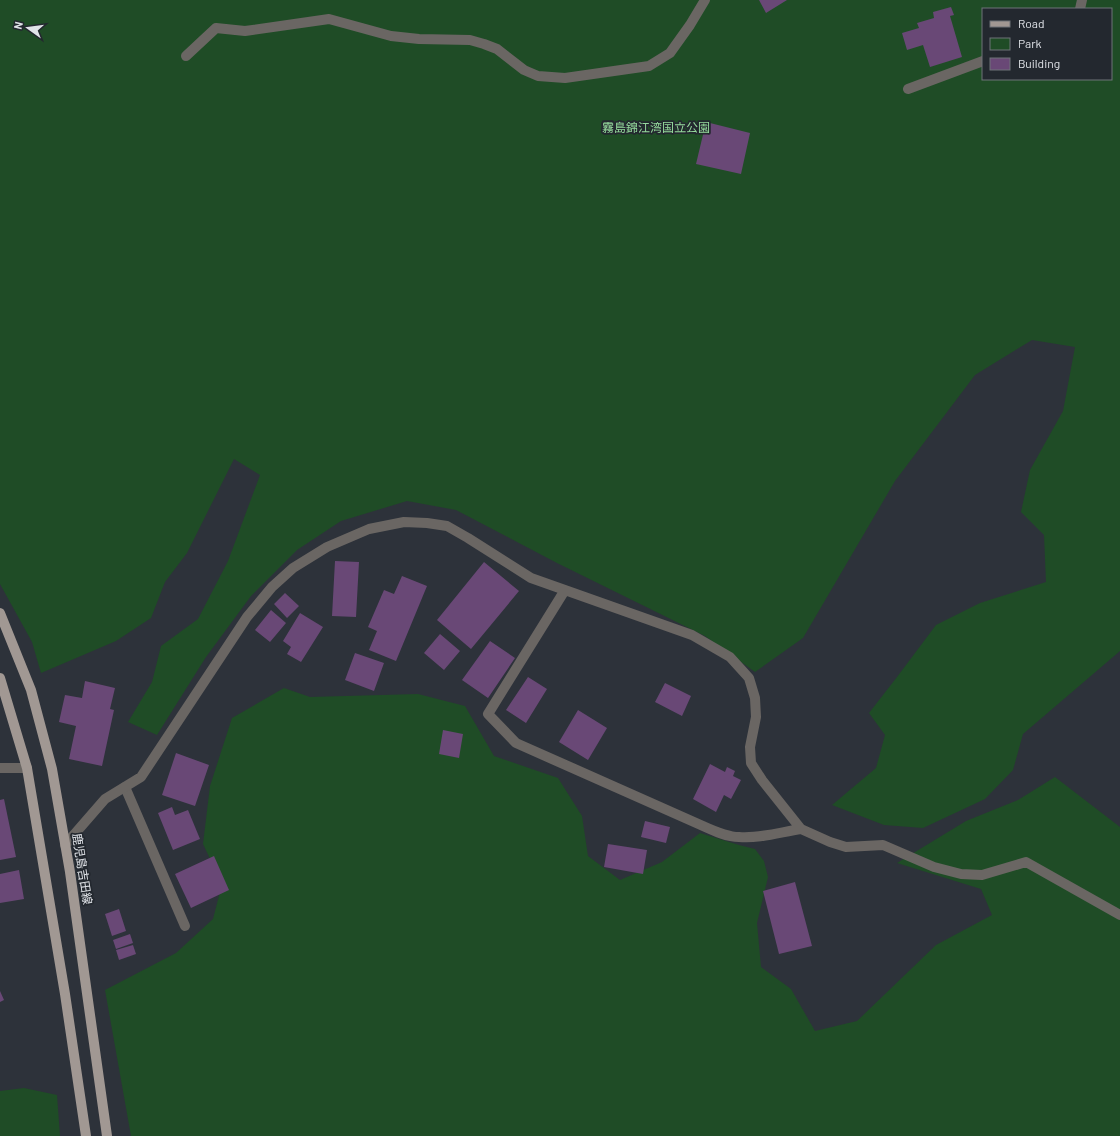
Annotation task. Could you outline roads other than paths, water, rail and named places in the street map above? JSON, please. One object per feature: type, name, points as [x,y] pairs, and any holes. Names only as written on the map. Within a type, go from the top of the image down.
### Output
[{"type":"main road","name":"鹿児島吉田線","points":[[0,613],[31,690],[52,769],[66,845],[107,1136]]},
{"type":"main road","points":[[0,678],[27,768],[65,994],[86,1136]]},
{"type":"street","points":[[186,56],[216,28],[245,31],[329,19],[391,36],[419,39],[470,40],[497,49],[524,70],[538,76],[565,78],[649,66],[670,53],[690,25],[705,0]]},
{"type":"street","points":[[908,89],[982,61]]},
{"type":"street","points":[[66,845],[105,799],[141,777],[247,617],[272,587],[293,568],[327,547],[369,529],[404,522],[427,523],[447,526],[531,578],[692,635],[730,657],[749,678],[755,698],[756,717],[750,747],[751,763],[762,780],[801,829],[830,842],[846,847],[883,845],[934,867],[961,874],[982,875],[1026,862],[1120,915]]},
{"type":"street","points":[[565,590],[488,714],[516,743],[722,833],[739,838],[801,829]]},
{"type":"street","points":[[0,768],[27,768]]},
{"type":"street","points":[[125,787],[185,926]]},
{"type":"park label","name":"霧島錦江湾国立公園","points":[[656,128]]}]
